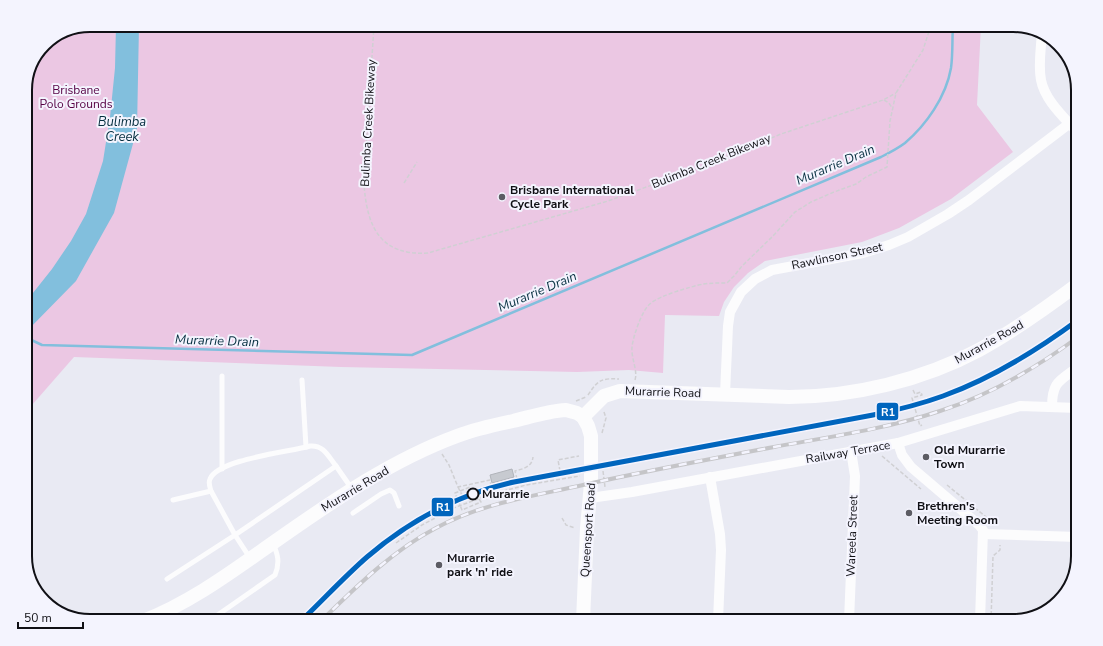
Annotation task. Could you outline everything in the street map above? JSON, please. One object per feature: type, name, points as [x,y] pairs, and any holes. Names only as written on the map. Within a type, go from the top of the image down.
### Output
[{"type":"street","points":[[1042,40],[1040,69],[1043,86],[1048,97],[1071,117]]},
{"type":"street","name":"Rawlinson Street","points":[[725,394],[730,312],[733,304],[741,292],[755,279],[772,270],[864,253],[908,237],[969,200],[1071,122]]},
{"type":"street","name":"Murarrie Road","points":[[159,614],[183,603],[218,581],[352,489],[380,472],[421,451],[451,438],[475,430],[562,410],[573,411],[583,418],[604,396],[616,391],[725,394],[790,398],[815,397],[872,387],[914,377],[952,363],[979,350],[1034,316],[1071,289]]},
{"type":"street","points":[[1052,407],[1052,394],[1054,387],[1071,373]]},
{"type":"street","name":"Railway Terrace","points":[[590,498],[898,442],[1014,408],[1025,406],[1071,408]]},
{"type":"street","name":"Queensport Road","points":[[583,418],[588,426],[591,436],[592,467],[587,528],[583,614]]},
{"type":"street","points":[[898,442],[902,455],[911,467],[983,530],[980,614]]},
{"type":"street","name":"Wareela Street","points":[[849,614],[855,476],[851,451]]},
{"type":"street","points":[[710,477],[721,545],[718,614]]},
{"type":"street","points":[[983,534],[1071,538]]},
{"type":"lane","points":[[222,376],[222,469]]},
{"type":"lane","points":[[302,380],[306,447]]},
{"type":"lane","points":[[250,558],[235,535],[211,491],[209,484],[210,478],[213,474],[234,462],[315,446],[323,448],[352,489]]},
{"type":"lane","points":[[167,579],[235,535],[336,466]]},
{"type":"lane","points":[[354,513],[381,494],[390,490],[394,493],[399,506]]},
{"type":"lane","points":[[173,500],[211,491]]},
{"type":"lane","points":[[219,614],[275,574],[279,562],[273,543]]},
{"type":"path","name":"Bulimba Creek Bikeway","points":[[374,32],[364,184],[365,199],[375,231],[386,244],[400,251],[414,254],[428,253],[608,201],[693,170],[781,134],[883,100],[896,93]]},
{"type":"path","points":[[629,380],[636,380],[632,344],[642,314],[650,303],[671,294],[703,284],[727,283],[795,212],[811,202],[856,184],[866,177],[887,167],[892,108],[896,93],[923,50],[929,32]]},
{"type":"path","points":[[883,100],[889,103],[892,108]]},
{"type":"path","points":[[404,183],[417,162]]},
{"type":"path","points":[[590,397],[588,395],[598,381],[622,379]]},
{"type":"path","points":[[915,394],[921,392],[922,395],[912,398],[920,426]]},
{"type":"path","points":[[601,409],[606,416],[602,435]]},
{"type":"path","points":[[442,454],[449,465],[462,495]]},
{"type":"path","points":[[560,470],[558,460],[581,456]]},
{"type":"path","points":[[517,479],[515,471],[526,468],[533,461],[533,457]]},
{"type":"path","points":[[392,534],[423,514],[462,495],[491,485],[576,468]]},
{"type":"path","points":[[603,470],[605,487],[610,486]]},
{"type":"path","points":[[396,543],[429,521],[456,507],[526,485],[577,476]]},
{"type":"path","points":[[458,486],[490,480],[491,485]]},
{"type":"path","points":[[944,488],[948,484],[996,526],[1001,526]]},
{"type":"path","points":[[472,492],[470,487],[455,493],[462,510],[481,502],[479,499]]},
{"type":"path","points":[[562,518],[566,525],[578,528]]},
{"type":"path","points":[[991,614],[993,556],[1000,550],[1000,540]]},
{"type":"green space","name":"Brisbane International Cycle Park","points":[[90,32],[981,32],[977,105],[1013,152],[951,199],[899,228],[862,242],[765,261],[748,273],[734,287],[724,302],[719,316],[665,315],[663,373],[629,370],[577,372],[341,367],[74,357],[32,405],[32,86],[38,64],[44,55],[52,46],[68,36]]},
{"type":"water","name":"Bulimba Creek","points":[[116,32],[139,32],[137,129],[114,213],[76,281],[32,326],[32,294],[52,269],[71,241],[86,214],[103,161],[110,117],[115,68]]},
{"type":"building","points":[[512,469],[514,477],[492,483],[490,475]]},
{"type":"waterway","name":"Murarrie Drain","points":[[32,340],[42,345],[412,355],[881,157],[896,149],[913,136],[934,110],[940,100],[951,68],[953,32]]},
{"type":"railway","points":[[328,614],[376,570],[405,547],[436,528],[471,512],[508,501],[654,470],[899,423],[940,411],[995,389],[1029,370],[1071,342]]},
{"type":"transit line","name":"R1","points":[[308,614],[350,572],[383,544],[436,510],[474,494],[514,482],[873,415],[918,404],[961,389],[997,372],[1030,353],[1071,325]]},
{"type":"place","name":"Brisbane International Cycle Park","points":[[502,197]]},
{"type":"place","name":"Old Murarrie Town","points":[[926,457]]},
{"type":"place","name":"Murarrie","points":[[473,494]]},
{"type":"place","name":"Brethren's Meeting Room","points":[[909,513]]},
{"type":"place","name":"Murarrie park 'n' ride","points":[[439,565]]},
{"type":"park label","name":"Brisbane Polo Grounds","points":[[76,97]]}]
